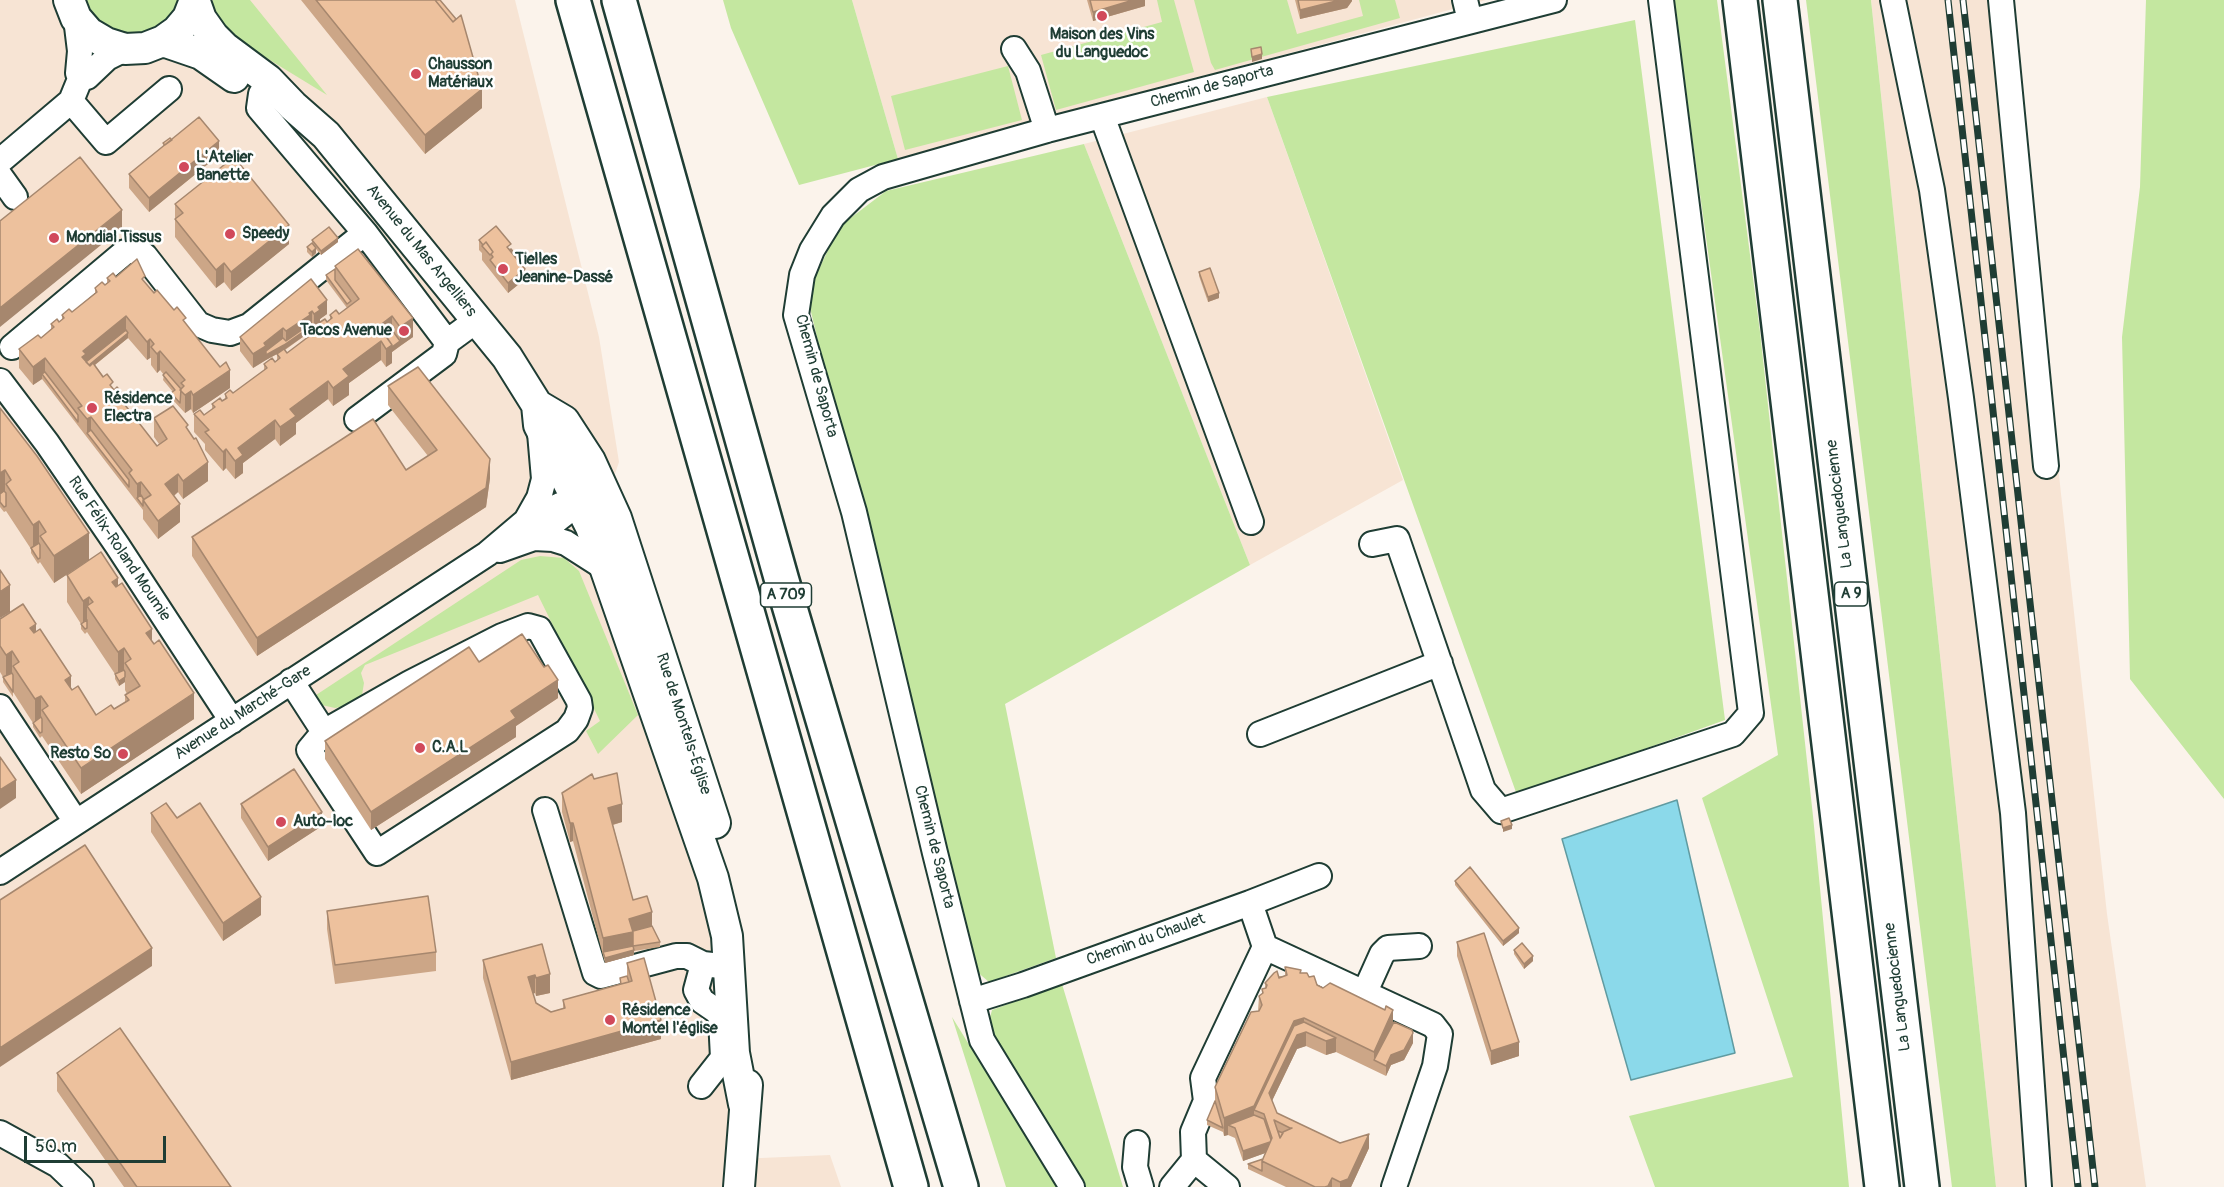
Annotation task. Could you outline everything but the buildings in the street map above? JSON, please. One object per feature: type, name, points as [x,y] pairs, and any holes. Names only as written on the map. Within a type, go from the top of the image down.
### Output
[{"type":"highway","name":"A 709","points":[[573,0],[911,1187]]},
{"type":"highway","name":"A 709","points":[[620,0],[782,580],[961,1187]]},
{"type":"highway","name":"A 9","points":[[1740,0],[1882,1187]]},
{"type":"highway","name":"La Languedocienne","points":[[1780,0],[1922,1187]]},
{"type":"main road","points":[[73,9],[89,33],[106,43],[125,49],[144,48],[163,41],[177,31],[188,18],[195,1]]},
{"type":"main road","name":"Avenue du Mas Argelliers","points":[[195,1],[201,19],[213,36],[225,48],[268,80],[326,135],[344,156],[507,357],[538,415],[564,421],[590,461],[590,494]]},
{"type":"main road","name":"Avenue du Mas Argelliers","points":[[163,41],[201,54],[261,94],[293,106]]},
{"type":"main road","name":"Rue de Montels-Église","points":[[590,494],[591,527],[713,878],[727,936],[727,965],[750,996],[751,1052],[744,1104],[740,1187]]},
{"type":"main road","name":"Rue de Montels-Église","points":[[590,494],[616,518],[720,840],[742,924],[727,965]]},
{"type":"street","name":"Chemin de Saporta","points":[[1072,1187],[982,1040],[934,853],[854,512],[796,315],[802,274],[812,250],[833,216],[859,190],[883,177],[1468,10],[1554,0]]},
{"type":"street","points":[[1372,544],[1397,539],[1483,790],[1501,811],[1732,734],[1751,713],[1661,0]]},
{"type":"street","points":[[1893,0],[1932,190],[2009,778],[2040,1187]]},
{"type":"street","points":[[2001,0],[2046,466]]},
{"type":"street","points":[[73,9],[80,51],[75,90],[106,142],[169,90]]},
{"type":"street","points":[[0,161],[107,58],[125,49]]},
{"type":"street","points":[[1014,49],[1028,71],[1047,130]]},
{"type":"street","points":[[261,94],[259,108],[365,233],[447,342]]},
{"type":"street","points":[[1102,116],[1251,522]]},
{"type":"street","points":[[319,177],[344,156]]},
{"type":"street","points":[[0,176],[15,197]]},
{"type":"street","points":[[12,347],[125,252],[138,250],[145,256],[198,324],[212,330],[230,333],[249,326],[365,233]]},
{"type":"street","points":[[357,419],[444,354],[447,342],[477,320]]},
{"type":"street","name":"Rue Félix-Roland Moumie","points":[[0,381],[47,443],[117,544],[232,721]]},
{"type":"street","points":[[530,529],[544,479],[538,415]]},
{"type":"street","name":"Avenue du Marché-Gare","points":[[0,872],[487,555],[530,529],[565,515],[590,494]]},
{"type":"street","name":"Avenue du Marché-Gare","points":[[530,529],[566,543],[605,568]]},
{"type":"street","points":[[528,626],[539,628],[579,701],[580,708],[576,719],[567,731],[377,853],[309,750],[324,732],[420,677],[502,636],[528,626]]},
{"type":"street","points":[[1260,734],[1440,663]]},
{"type":"street","points":[[291,681],[324,732]]},
{"type":"street","points":[[0,707],[76,822]]},
{"type":"street","points":[[545,810],[595,974],[601,976],[676,956],[687,956],[727,965]]},
{"type":"street","name":"Chemin du Chaulet","points":[[972,1001],[1023,985],[1319,876]]},
{"type":"street","points":[[1172,1187],[1194,1160],[1193,1132],[1206,1101],[1203,1078],[1264,947],[1250,903]]},
{"type":"street","points":[[1364,994],[1382,954],[1388,948],[1419,946]]},
{"type":"street","points":[[1264,947],[1433,1025],[1440,1034],[1435,1066],[1395,1187]]},
{"type":"street","points":[[701,1086],[723,1058],[721,1019],[717,1012],[702,1001],[696,990],[727,965]]},
{"type":"street","points":[[0,1133],[58,1165],[81,1187]]},
{"type":"street","points":[[1137,1143],[1135,1167],[1141,1187]]},
{"type":"street","points":[[1194,1160],[1227,1187]]},
{"type":"shaded area","points":[[0,0],[515,0],[599,337],[619,462],[595,533],[726,921],[738,1159],[830,1155],[841,1187],[0,1187]]},
{"type":"shaded area","points":[[852,0],[1486,0],[898,159]]},
{"type":"shaded area","points":[[1871,0],[2007,0],[2107,914],[2146,1187],[1996,1187]]},
{"type":"shaded area","points":[[1267,97],[1403,480],[1250,565],[1084,144]]},
{"type":"green space","points":[[84,0],[180,0],[170,17],[162,24],[142,33],[132,34],[121,33],[102,24],[94,17]]},
{"type":"green space","points":[[213,0],[250,0],[327,95],[242,43],[220,21],[212,6]]},
{"type":"green space","points":[[723,0],[852,0],[898,159],[799,185],[731,28]]},
{"type":"green space","points":[[1157,0],[1174,0],[1194,72],[1056,110],[1041,55],[1162,22]]},
{"type":"green space","points":[[1194,0],[1287,0],[1297,34],[1363,16],[1359,0],[1395,0],[1400,18],[1215,70],[1211,63]]},
{"type":"green space","points":[[1673,0],[1717,0],[1760,332],[1813,816],[1849,1187],[1655,1187],[1629,1116],[1793,1077],[1702,798],[1778,755]]},
{"type":"green space","points":[[1806,0],[1871,0],[1996,1187],[1952,1187]]},
{"type":"green space","points":[[2146,0],[2224,0],[2224,799],[2130,679],[2122,337],[2140,187]]},
{"type":"green space","points":[[1635,20],[1725,720],[1517,795],[1267,97]]},
{"type":"green space","points":[[1008,66],[1022,120],[905,150],[891,96]]},
{"type":"green space","points":[[1084,144],[1250,565],[1005,704],[1056,958],[989,982],[969,965],[811,312],[811,286],[844,223],[886,191]]},
{"type":"green space","points":[[540,556],[564,558],[579,571],[638,715],[598,754],[586,731],[600,721],[538,595],[365,665],[361,673],[364,683],[362,695],[352,705],[335,708],[317,704],[313,697],[521,560]]},
{"type":"green space","points":[[1062,984],[1123,1187],[1083,1187],[986,1032],[992,1010]]},
{"type":"green space","points":[[952,1017],[1057,1187],[1006,1187]]},
{"type":"water","points":[[1677,800],[1735,1053],[1631,1080],[1562,839]]},
{"type":"railway","points":[[1948,0],[2078,1187]]},
{"type":"railway","points":[[1963,0],[2095,1187]]},
{"type":"place","name":"Maison des Vins du Languedoc","points":[[1102,16]]},
{"type":"place","name":"Chausson Matériaux","points":[[416,74]]},
{"type":"place","name":"L'Atelier Banette","points":[[184,167]]},
{"type":"place","name":"Speedy","points":[[230,234]]},
{"type":"place","name":"Mondial Tissus","points":[[54,238]]},
{"type":"place","name":"Tielles Jeanine-Dassé","points":[[503,269]]},
{"type":"place","name":"Tacos Avenue","points":[[404,331]]},
{"type":"place","name":"Résidence Electra","points":[[92,408]]},
{"type":"place","name":"C.A.L","points":[[420,748]]},
{"type":"place","name":"Resto So","points":[[123,754]]},
{"type":"place","name":"Auto-loc","points":[[281,822]]},
{"type":"place","name":"Résidence Montel l'église","points":[[610,1020]]}]
